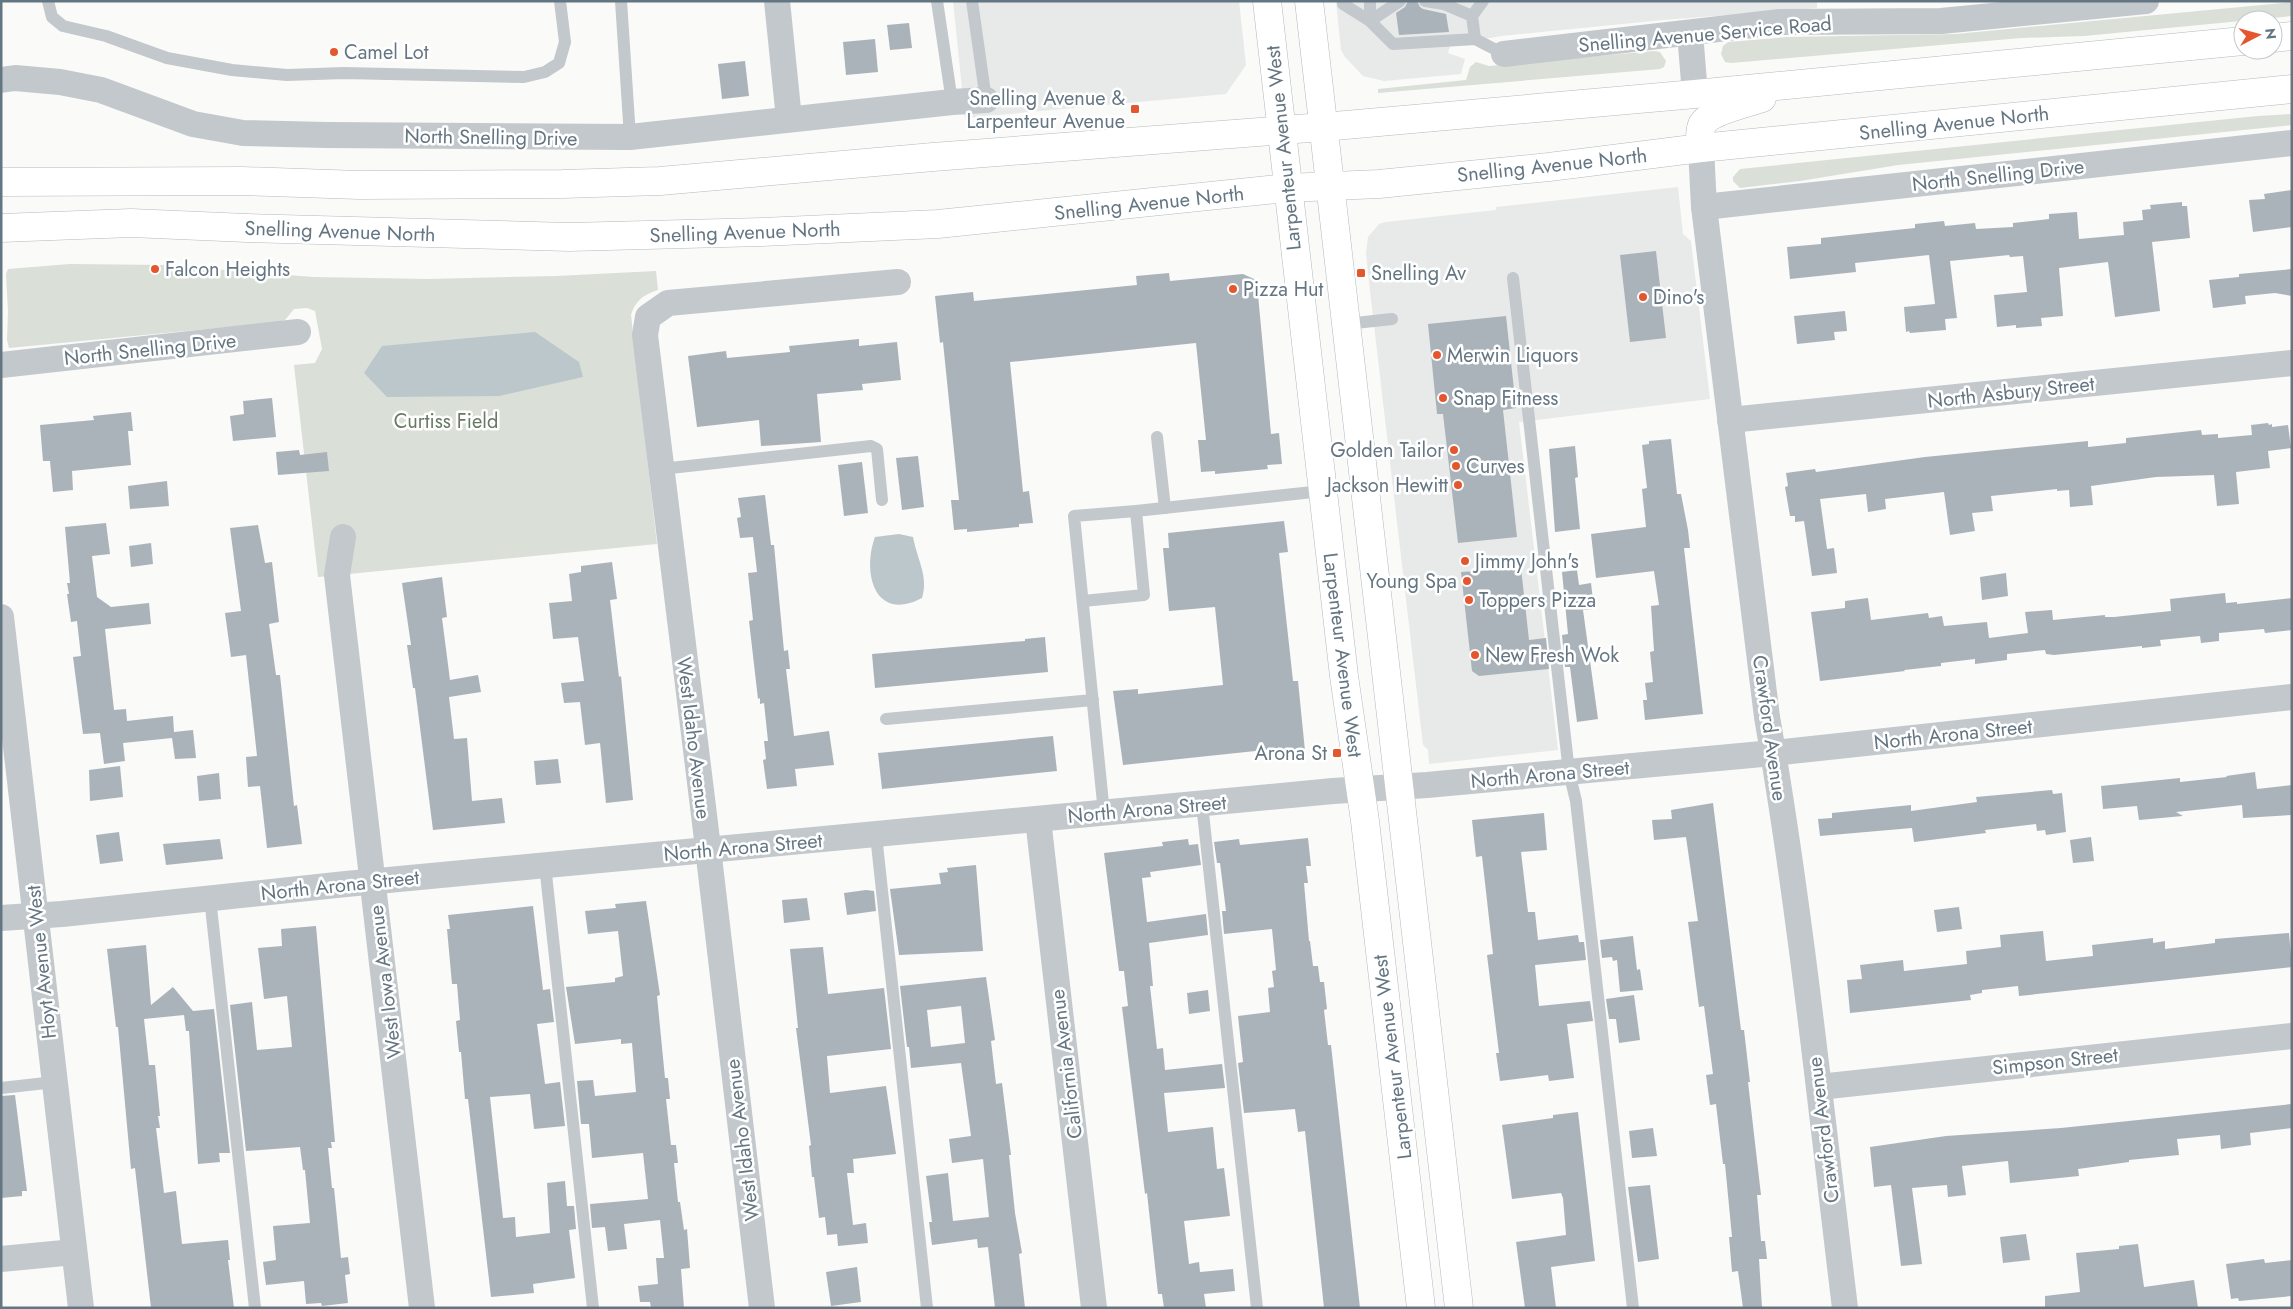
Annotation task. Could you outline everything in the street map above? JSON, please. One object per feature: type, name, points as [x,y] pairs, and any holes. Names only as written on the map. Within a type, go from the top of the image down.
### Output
[{"type":"main road","name":"Larpenteur Avenue West","points":[[1267,1],[1322,491],[1344,676],[1361,790],[1421,1308]]},
{"type":"main road","name":"Larpenteur Avenue West","points":[[1310,1],[1459,1308]]},
{"type":"main road","points":[[1,182],[243,181],[378,185],[651,182],[1323,127],[1695,94],[2233,42]]},
{"type":"main road","points":[[1701,148],[1702,124],[1710,118],[1771,95],[1788,85]]},
{"type":"main road","name":"Snelling Avenue North","points":[[1,228],[131,223],[570,237],[676,235],[938,224],[1287,188],[1330,187],[1540,168],[1701,148],[2292,89]]},
{"type":"street","points":[[777,1],[789,119]]},
{"type":"street","name":"Snelling Avenue Service Road","points":[[1504,54],[1810,21],[1942,21],[2146,1]]},
{"type":"street","points":[[1690,33],[1695,94]]},
{"type":"street","name":"North Snelling Drive","points":[[1,80],[15,78],[60,82],[101,90],[193,124],[243,132],[589,138],[630,137],[952,102],[986,100]]},
{"type":"street","name":"North Snelling Drive","points":[[1704,207],[2292,143]]},
{"type":"street","name":"Crawford Avenue","points":[[1701,148],[1704,207],[1766,717],[1773,753],[1818,1086],[1844,1308]]},
{"type":"street","name":"West Idaho Avenue","points":[[762,1308],[645,335],[648,317],[668,303],[898,282]]},
{"type":"street","name":"North Snelling Drive","points":[[1,365],[298,332]]},
{"type":"street","name":"North Asbury Street","points":[[1730,420],[2292,363]]},
{"type":"street","name":"West Iowa Avenue","points":[[344,537],[336,575],[422,1308]]},
{"type":"street","name":"Hoyt Avenue West","points":[[1,617],[8,747],[36,914],[81,1308]]},
{"type":"street","name":"North Arona Street","points":[[1,918],[36,914],[62,914],[372,881],[1333,791],[1400,787],[1773,753],[2292,697]]},
{"type":"street","name":"California Avenue","points":[[1038,819],[1094,1308]]},
{"type":"street","name":"Simpson Street","points":[[1818,1086],[2292,1036]]},
{"type":"street","points":[[1,1259],[74,1252]]},
{"type":"lane","points":[[48,1],[52,17],[63,26],[106,36],[167,58],[232,70],[287,75],[344,73],[524,77],[545,72],[559,63],[565,42],[560,1]]},
{"type":"lane","points":[[621,1],[630,137]]},
{"type":"lane","points":[[937,1],[952,102]]},
{"type":"lane","points":[[972,1],[986,100]]},
{"type":"lane","points":[[1343,1],[1370,22],[1393,44],[1475,39],[1504,54]]},
{"type":"lane","points":[[1370,1],[1370,22]]},
{"type":"lane","points":[[1370,22],[1400,1]]},
{"type":"lane","points":[[1425,1],[1444,4],[1472,16]]},
{"type":"lane","points":[[1475,39],[1472,16],[1483,1]]},
{"type":"lane","points":[[1512,278],[1569,772],[1576,801],[1633,1308]]},
{"type":"lane","points":[[1346,324],[1392,319]]},
{"type":"lane","points":[[1157,437],[1165,508]]},
{"type":"lane","points":[[661,469],[871,446],[877,450],[882,500]]},
{"type":"lane","points":[[1104,813],[1074,516],[1322,491]]},
{"type":"lane","points":[[1083,601],[1144,595],[1136,511]]},
{"type":"lane","points":[[886,719],[1093,700]]},
{"type":"lane","points":[[1202,804],[1257,1308]]},
{"type":"lane","points":[[876,835],[927,1308]]},
{"type":"lane","points":[[545,865],[593,1308]]},
{"type":"lane","points":[[210,898],[255,1308]]},
{"type":"lane","points":[[1,1088],[54,1082]]},
{"type":"shaded area","points":[[953,1],[1239,1],[1246,65],[1226,94],[965,118]]},
{"type":"shaded area","points":[[1336,1],[1817,1],[1817,8],[1663,20],[1502,36],[1451,44],[1448,53],[1465,59],[1461,74],[1384,81],[1363,76],[1345,57],[1341,50]]},
{"type":"shaded area","points":[[1678,187],[1683,234],[1691,241],[1710,399],[1519,422],[1558,750],[1429,764],[1428,750],[1423,745],[1370,291],[1366,253],[1368,237],[1379,224],[1386,222],[1496,210],[1496,207]]},
{"type":"shaded area","points":[[535,332],[579,362],[583,377],[499,396],[387,397],[364,373],[382,346]]},
{"type":"shaded area","points":[[899,534],[913,537],[922,568],[924,583],[922,598],[906,604],[893,604],[883,599],[876,590],[870,565],[875,537]]},
{"type":"green space","points":[[2292,2],[2292,16],[2283,17],[2283,10],[2233,10],[2233,22],[2084,36],[2021,38],[1731,63],[1725,62],[1721,54],[1723,46],[1728,42],[1788,37],[1956,34]]},
{"type":"green space","points":[[1660,52],[1666,61],[1664,67],[1660,69],[1378,93],[1378,89],[1466,80],[1470,67],[1476,62],[1489,66]]},
{"type":"green space","points":[[2292,114],[2292,125],[1898,165],[1800,181],[1740,188],[1733,181],[1733,177],[1740,169]]},
{"type":"green space","name":"Curtiss Field","points":[[70,264],[163,265],[313,277],[427,279],[556,276],[656,271],[658,290],[641,299],[631,315],[657,544],[318,577],[294,365],[315,363],[322,349],[315,311],[307,308],[294,309],[285,320],[279,322],[9,348],[7,340],[6,274],[8,269]]},
{"type":"building","points":[[1408,1],[1417,1],[1423,9],[1446,14],[1449,32],[1399,35],[1396,13],[1405,7]]},
{"type":"building","points":[[909,23],[912,48],[890,50],[887,25]]},
{"type":"building","points":[[875,39],[878,72],[846,75],[843,42]]},
{"type":"building","points":[[745,61],[749,96],[722,99],[718,64]]},
{"type":"building","points":[[2292,190],[2292,227],[2253,232],[2249,200],[2265,199],[2264,194]]},
{"type":"building","points":[[2182,202],[2182,206],[2187,206],[2190,238],[2152,242],[2160,311],[2115,317],[2108,262],[2059,268],[2063,316],[2041,318],[2042,326],[2016,328],[2016,325],[1997,327],[1994,295],[2027,292],[2023,256],[2010,257],[2009,255],[1950,261],[1957,318],[1945,319],[1946,330],[1906,332],[1904,307],[1935,304],[1929,255],[1855,263],[1856,272],[1790,279],[1787,247],[1821,244],[1821,238],[1915,228],[1915,224],[1944,221],[1945,226],[1975,223],[1976,229],[2013,227],[2013,223],[2049,219],[2049,214],[2077,212],[2079,239],[2124,235],[2123,222],[2143,220],[2142,210],[2151,209],[2150,205]]},
{"type":"building","name":"Dino's","points":[[1656,251],[1666,338],[1630,342],[1620,255]]},
{"type":"building","points":[[2292,269],[2292,296],[2275,293],[2245,296],[2246,304],[2213,308],[2209,280],[2239,277],[2239,274]]},
{"type":"building","points":[[1169,273],[1170,281],[1243,274],[1254,279],[1257,284],[1271,434],[1279,433],[1282,464],[1267,465],[1268,469],[1215,474],[1215,471],[1201,472],[1198,440],[1206,440],[1196,343],[1010,362],[1023,492],[1029,491],[1033,523],[1019,524],[1019,527],[967,532],[967,529],[954,530],[951,500],[959,500],[943,342],[940,343],[935,296],[973,292],[974,301],[1137,285],[1136,276]]},
{"type":"building","points":[[1845,311],[1847,331],[1834,332],[1835,340],[1797,344],[1794,316]]},
{"type":"building","points":[[1506,316],[1516,408],[1503,410],[1517,537],[1458,543],[1443,414],[1437,414],[1428,324]]},
{"type":"building","points":[[859,339],[859,346],[897,342],[901,380],[862,384],[863,390],[817,394],[821,442],[761,446],[759,420],[697,427],[688,356],[726,351],[727,358],[790,352],[789,346]]},
{"type":"building","points":[[272,398],[276,437],[233,441],[230,416],[244,414],[243,401]]},
{"type":"building","points":[[131,412],[133,431],[128,431],[131,465],[72,471],[73,490],[53,492],[50,461],[43,461],[40,425],[94,420],[93,416]]},
{"type":"building","points":[[2268,423],[2269,425],[2272,424],[2272,427],[2288,425],[2291,448],[2268,451],[2270,468],[2236,472],[2239,504],[2217,506],[2214,475],[2156,477],[2091,486],[2093,505],[2070,507],[2069,490],[2057,491],[2057,489],[1991,496],[1993,511],[1972,513],[1975,531],[1950,535],[1944,492],[1885,499],[1886,509],[1868,512],[1866,494],[1820,499],[1827,549],[1834,548],[1837,573],[1812,576],[1804,521],[1795,522],[1795,516],[1790,516],[1785,487],[1788,486],[1786,473],[1815,469],[1816,472],[1925,457],[2088,441],[2088,447],[2126,443],[2126,438],[2201,430],[2202,435],[2218,434],[2218,438],[2252,435],[2251,425]]},
{"type":"building","points":[[1671,439],[1677,494],[1681,494],[1688,530],[1690,548],[1684,548],[1703,714],[1645,720],[1643,700],[1647,700],[1645,683],[1653,682],[1650,652],[1654,651],[1651,606],[1659,605],[1654,571],[1596,578],[1591,534],[1646,527],[1642,489],[1647,488],[1642,445],[1649,444],[1649,441]]},
{"type":"building","points":[[1575,446],[1578,477],[1575,478],[1580,529],[1555,532],[1549,449]]},
{"type":"building","points":[[299,450],[300,455],[327,452],[329,471],[278,475],[276,452]]},
{"type":"building","points":[[918,456],[924,507],[902,510],[896,458]]},
{"type":"building","points":[[862,462],[868,513],[844,516],[838,465]]},
{"type":"building","points":[[167,481],[169,506],[130,509],[128,486]]},
{"type":"building","points":[[765,495],[771,545],[774,545],[784,651],[788,650],[790,669],[786,669],[794,736],[829,731],[834,765],[795,769],[797,786],[767,789],[763,760],[766,759],[764,741],[768,741],[764,703],[760,704],[760,698],[758,699],[749,621],[753,620],[748,573],[757,572],[753,537],[740,538],[737,518],[741,517],[738,498]]},
{"type":"building","points":[[1284,521],[1288,552],[1279,553],[1293,681],[1298,681],[1305,751],[1274,754],[1274,749],[1123,765],[1113,691],[1138,689],[1138,694],[1223,685],[1215,607],[1169,611],[1163,548],[1169,548],[1168,533]]},
{"type":"building","points":[[106,523],[110,554],[92,556],[97,597],[111,607],[149,603],[151,624],[105,629],[114,710],[126,709],[127,721],[173,716],[174,732],[193,730],[196,758],[175,759],[172,738],[123,743],[125,761],[104,764],[100,733],[83,734],[73,657],[81,656],[77,621],[71,622],[67,594],[69,594],[67,583],[70,583],[65,527]]},
{"type":"building","points":[[258,525],[265,563],[272,562],[279,622],[269,624],[276,675],[280,675],[294,806],[297,805],[302,844],[267,848],[260,786],[248,787],[246,757],[257,756],[246,655],[231,657],[225,613],[241,611],[230,528]]},
{"type":"building","points":[[151,543],[153,564],[131,567],[129,546]]},
{"type":"building","points":[[612,562],[617,599],[610,600],[619,677],[621,676],[633,800],[606,803],[600,743],[585,745],[580,702],[564,703],[561,683],[584,681],[578,637],[553,639],[549,603],[572,601],[569,574],[581,572],[581,566]]},
{"type":"building","points":[[1521,568],[1529,640],[1546,638],[1549,669],[1479,676],[1472,671],[1461,572]]},
{"type":"building","points":[[1577,570],[1579,585],[1591,583],[1594,609],[1583,610],[1598,719],[1577,722],[1570,667],[1565,667],[1562,635],[1568,634],[1562,572]]},
{"type":"building","points":[[2006,573],[2008,596],[1982,600],[1980,577]]},
{"type":"building","points":[[442,577],[447,617],[442,618],[450,680],[478,675],[481,692],[449,697],[454,739],[467,738],[472,801],[502,798],[505,823],[433,830],[415,688],[413,688],[407,645],[411,645],[402,583]]},
{"type":"building","points":[[2225,593],[2226,603],[2237,602],[2237,604],[2292,598],[2292,630],[2265,633],[2264,629],[2219,633],[2219,641],[2201,643],[2200,636],[2160,640],[2161,646],[2142,648],[2142,646],[2054,655],[2046,654],[2045,650],[2007,654],[2007,660],[1975,664],[1975,659],[1941,663],[1941,666],[1820,681],[1811,612],[1845,608],[1845,601],[1868,598],[1871,620],[1928,613],[1929,618],[1942,616],[1944,626],[1987,622],[1989,638],[2028,633],[2025,612],[2052,610],[2053,620],[2105,615],[2105,617],[2114,617],[2171,611],[2170,599]]},
{"type":"building","points":[[1045,637],[1048,672],[875,688],[872,654],[1025,641],[1025,639]]},
{"type":"building","points":[[1053,736],[1057,771],[882,789],[878,753]]},
{"type":"building","points":[[558,759],[561,783],[536,785],[534,761]]},
{"type":"building","points":[[120,766],[123,797],[90,801],[89,770]]},
{"type":"building","points":[[2255,772],[2257,789],[2292,785],[2292,815],[2243,818],[2242,805],[2176,812],[2183,816],[2139,820],[2137,806],[2103,809],[2101,786],[2180,778],[2180,782]]},
{"type":"building","points":[[219,773],[221,799],[199,801],[197,776]]},
{"type":"building","points":[[2052,790],[2053,794],[2062,793],[2066,832],[2046,835],[2045,830],[2037,831],[2036,824],[1985,830],[1986,833],[1914,842],[1912,828],[1820,836],[1818,819],[1832,818],[1832,813],[1911,805],[1911,811],[1977,802],[1976,797]]},
{"type":"building","points":[[1713,803],[1741,1030],[1744,1030],[1761,1195],[1757,1195],[1761,1241],[1765,1241],[1767,1259],[1759,1259],[1762,1308],[1743,1308],[1738,1271],[1732,1272],[1729,1237],[1732,1237],[1725,1164],[1723,1164],[1716,1104],[1710,1105],[1706,1075],[1713,1074],[1704,1006],[1699,1007],[1688,922],[1698,921],[1686,837],[1654,840],[1652,820],[1672,819],[1671,810]]},
{"type":"building","points":[[1544,813],[1547,850],[1521,852],[1528,912],[1535,912],[1538,940],[1578,935],[1579,942],[1584,942],[1586,960],[1535,965],[1539,1006],[1590,1001],[1593,1021],[1567,1024],[1574,1078],[1549,1081],[1548,1075],[1500,1081],[1496,1053],[1499,1053],[1487,955],[1493,954],[1482,856],[1476,857],[1472,820]]},
{"type":"building","points":[[119,832],[123,861],[100,864],[96,835]]},
{"type":"building","points":[[2091,837],[2094,861],[2073,863],[2070,840]]},
{"type":"building","points":[[1308,838],[1311,866],[1306,866],[1308,883],[1304,883],[1309,941],[1313,966],[1318,966],[1320,982],[1324,982],[1327,1009],[1324,1010],[1328,1045],[1331,1045],[1360,1308],[1324,1308],[1305,1131],[1298,1132],[1295,1109],[1244,1113],[1238,1063],[1243,1062],[1238,1016],[1270,1012],[1268,988],[1274,987],[1272,971],[1276,970],[1272,929],[1224,934],[1222,911],[1226,911],[1220,863],[1217,863],[1214,842],[1239,839],[1240,845]]},
{"type":"building","points":[[220,839],[223,859],[166,865],[163,844]]},
{"type":"building","points":[[1188,839],[1189,845],[1198,844],[1201,865],[1150,872],[1151,877],[1142,878],[1147,922],[1206,914],[1208,935],[1149,943],[1153,986],[1150,986],[1157,1049],[1163,1048],[1165,1070],[1222,1064],[1225,1088],[1164,1093],[1168,1132],[1213,1127],[1217,1169],[1224,1168],[1230,1216],[1184,1221],[1189,1264],[1199,1262],[1200,1272],[1233,1269],[1235,1291],[1204,1294],[1206,1308],[1164,1308],[1162,1294],[1158,1294],[1147,1193],[1145,1194],[1122,1007],[1128,1006],[1124,971],[1119,971],[1104,853],[1163,846],[1162,842]]},
{"type":"building","points":[[976,865],[983,951],[899,955],[890,889],[941,884],[939,873],[948,872],[947,868]]},
{"type":"building","points":[[866,890],[874,891],[876,911],[847,915],[844,893]]},
{"type":"building","points":[[807,898],[810,920],[784,923],[782,900]]},
{"type":"building","points":[[646,901],[660,995],[657,996],[665,1078],[668,1078],[670,1099],[666,1099],[671,1145],[676,1145],[678,1163],[674,1163],[678,1202],[680,1202],[684,1230],[687,1229],[690,1268],[681,1269],[684,1308],[651,1308],[650,1302],[640,1302],[638,1286],[658,1284],[656,1258],[664,1258],[660,1220],[624,1224],[627,1249],[608,1251],[605,1227],[592,1228],[590,1204],[648,1199],[643,1153],[592,1158],[589,1124],[581,1124],[577,1081],[593,1080],[595,1096],[636,1092],[632,1043],[621,1044],[621,1039],[575,1044],[566,987],[615,982],[615,978],[623,976],[618,931],[588,934],[585,911],[616,908],[615,904]]},
{"type":"building","points":[[533,906],[543,990],[550,989],[554,1022],[537,1024],[545,1084],[560,1082],[565,1126],[534,1129],[530,1094],[490,1097],[503,1218],[515,1217],[516,1237],[550,1233],[547,1183],[565,1181],[567,1206],[574,1206],[576,1229],[569,1230],[575,1278],[533,1284],[534,1293],[491,1297],[468,1099],[465,1099],[461,1052],[459,1052],[456,1021],[460,1020],[457,984],[452,984],[447,929],[450,929],[448,915]]},
{"type":"building","points":[[1959,907],[1962,929],[1937,932],[1934,910]]},
{"type":"building","points":[[316,926],[335,1142],[331,1142],[332,1148],[328,1148],[341,1258],[348,1257],[350,1274],[345,1275],[348,1303],[322,1306],[321,1303],[306,1304],[304,1281],[266,1285],[263,1262],[276,1260],[273,1226],[310,1223],[305,1170],[303,1170],[300,1147],[246,1151],[230,1005],[252,1002],[257,1050],[292,1047],[287,996],[264,999],[258,948],[282,946],[281,929]]},
{"type":"building","points":[[2043,931],[2046,961],[2093,956],[2092,945],[2153,938],[2153,943],[2165,941],[2165,949],[2215,943],[2215,939],[2289,933],[2292,967],[2019,996],[2018,986],[1982,990],[1982,993],[1970,995],[1971,1000],[1850,1013],[1847,980],[1862,979],[1860,965],[1903,960],[1904,971],[1967,964],[1966,951],[2001,947],[2000,935]]},
{"type":"building","points":[[1633,936],[1637,970],[1640,969],[1643,990],[1620,992],[1617,960],[1613,961],[1612,957],[1602,958],[1600,940]]},
{"type":"building","points":[[146,945],[151,1005],[173,987],[193,1011],[214,1009],[230,1153],[219,1153],[220,1162],[198,1164],[189,1031],[186,1031],[184,1015],[144,1019],[149,1065],[155,1065],[160,1116],[158,1116],[160,1128],[156,1128],[164,1193],[176,1191],[182,1244],[228,1240],[230,1260],[228,1260],[234,1308],[151,1308],[135,1168],[131,1169],[118,1027],[116,1027],[107,949]]},
{"type":"building","points":[[823,947],[828,994],[884,988],[891,1049],[827,1056],[830,1093],[886,1086],[896,1154],[853,1159],[854,1173],[847,1173],[853,1225],[866,1223],[868,1243],[838,1246],[837,1234],[827,1235],[825,1217],[819,1218],[814,1177],[812,1177],[809,1146],[811,1145],[796,1028],[798,1028],[790,949]]},
{"type":"building","points":[[986,977],[995,1040],[991,1041],[996,1084],[1002,1083],[1011,1155],[1009,1155],[1015,1213],[1022,1253],[1019,1254],[1025,1308],[995,1308],[988,1247],[978,1248],[977,1239],[932,1245],[929,1222],[932,1222],[926,1176],[948,1173],[953,1221],[989,1217],[983,1159],[952,1163],[949,1139],[971,1136],[961,1063],[911,1068],[900,986]],"holes":[[[961,1006],[965,1043],[931,1047],[927,1010]]]},
{"type":"building","points":[[1208,990],[1210,1011],[1189,1014],[1187,993]]},
{"type":"building","points":[[1634,995],[1640,1040],[1619,1043],[1616,1019],[1609,1019],[1606,999]]},
{"type":"building","points":[[15,1095],[27,1191],[22,1191],[22,1196],[1,1198],[1,1096]]},
{"type":"building","points":[[2292,1104],[2292,1128],[2250,1133],[2251,1145],[2221,1149],[2220,1135],[2177,1139],[2179,1155],[2129,1160],[2129,1162],[2078,1169],[2079,1176],[2010,1183],[2008,1161],[1962,1166],[1966,1195],[1948,1197],[1947,1185],[1912,1188],[1922,1264],[1901,1266],[1891,1185],[1874,1187],[1870,1147],[1946,1136],[2061,1128]]},
{"type":"building","points":[[1578,1112],[1595,1261],[1551,1267],[1556,1308],[1525,1308],[1516,1242],[1566,1235],[1563,1198],[1561,1193],[1512,1199],[1502,1125],[1553,1118],[1553,1115]]},
{"type":"building","points":[[1653,1128],[1657,1156],[1632,1158],[1629,1131]]},
{"type":"building","points":[[1650,1185],[1659,1259],[1638,1262],[1628,1187]]},
{"type":"building","points":[[2026,1234],[2030,1260],[2003,1263],[2000,1237]]},
{"type":"building","points":[[2138,1244],[2144,1287],[2194,1280],[2198,1308],[2045,1308],[2045,1296],[2080,1292],[2076,1253],[2119,1249],[2119,1246]]},
{"type":"building","points":[[2264,1259],[2265,1263],[2292,1260],[2292,1296],[2239,1301],[2238,1298],[2231,1299],[2226,1264]]},
{"type":"building","points":[[857,1267],[861,1302],[831,1306],[826,1272]]},
{"type":"place","name":"Camel Lot","points":[[334,52]]},
{"type":"place","name":"Snelling Avenue & Larpenteur Avenue","points":[[1135,109]]},
{"type":"place","name":"Falcon Heights","points":[[155,269]]},
{"type":"place","name":"Snelling Av","points":[[1361,273]]},
{"type":"place","name":"Pizza Hut","points":[[1233,289]]},
{"type":"place","name":"Dino's","points":[[1643,297]]},
{"type":"place","name":"Merwin Liquors","points":[[1437,355]]},
{"type":"place","name":"Snap Fitness","points":[[1443,398]]},
{"type":"place","name":"Golden Tailor","points":[[1454,450]]},
{"type":"place","name":"Curves","points":[[1456,466]]},
{"type":"place","name":"Jackson Hewitt","points":[[1458,485]]},
{"type":"place","name":"Jimmy John's","points":[[1465,561]]},
{"type":"place","name":"Young Spa","points":[[1467,581]]},
{"type":"place","name":"Toppers Pizza","points":[[1469,600]]},
{"type":"place","name":"New Fresh Wok","points":[[1475,655]]},
{"type":"place","name":"Arona St","points":[[1337,753]]}]
